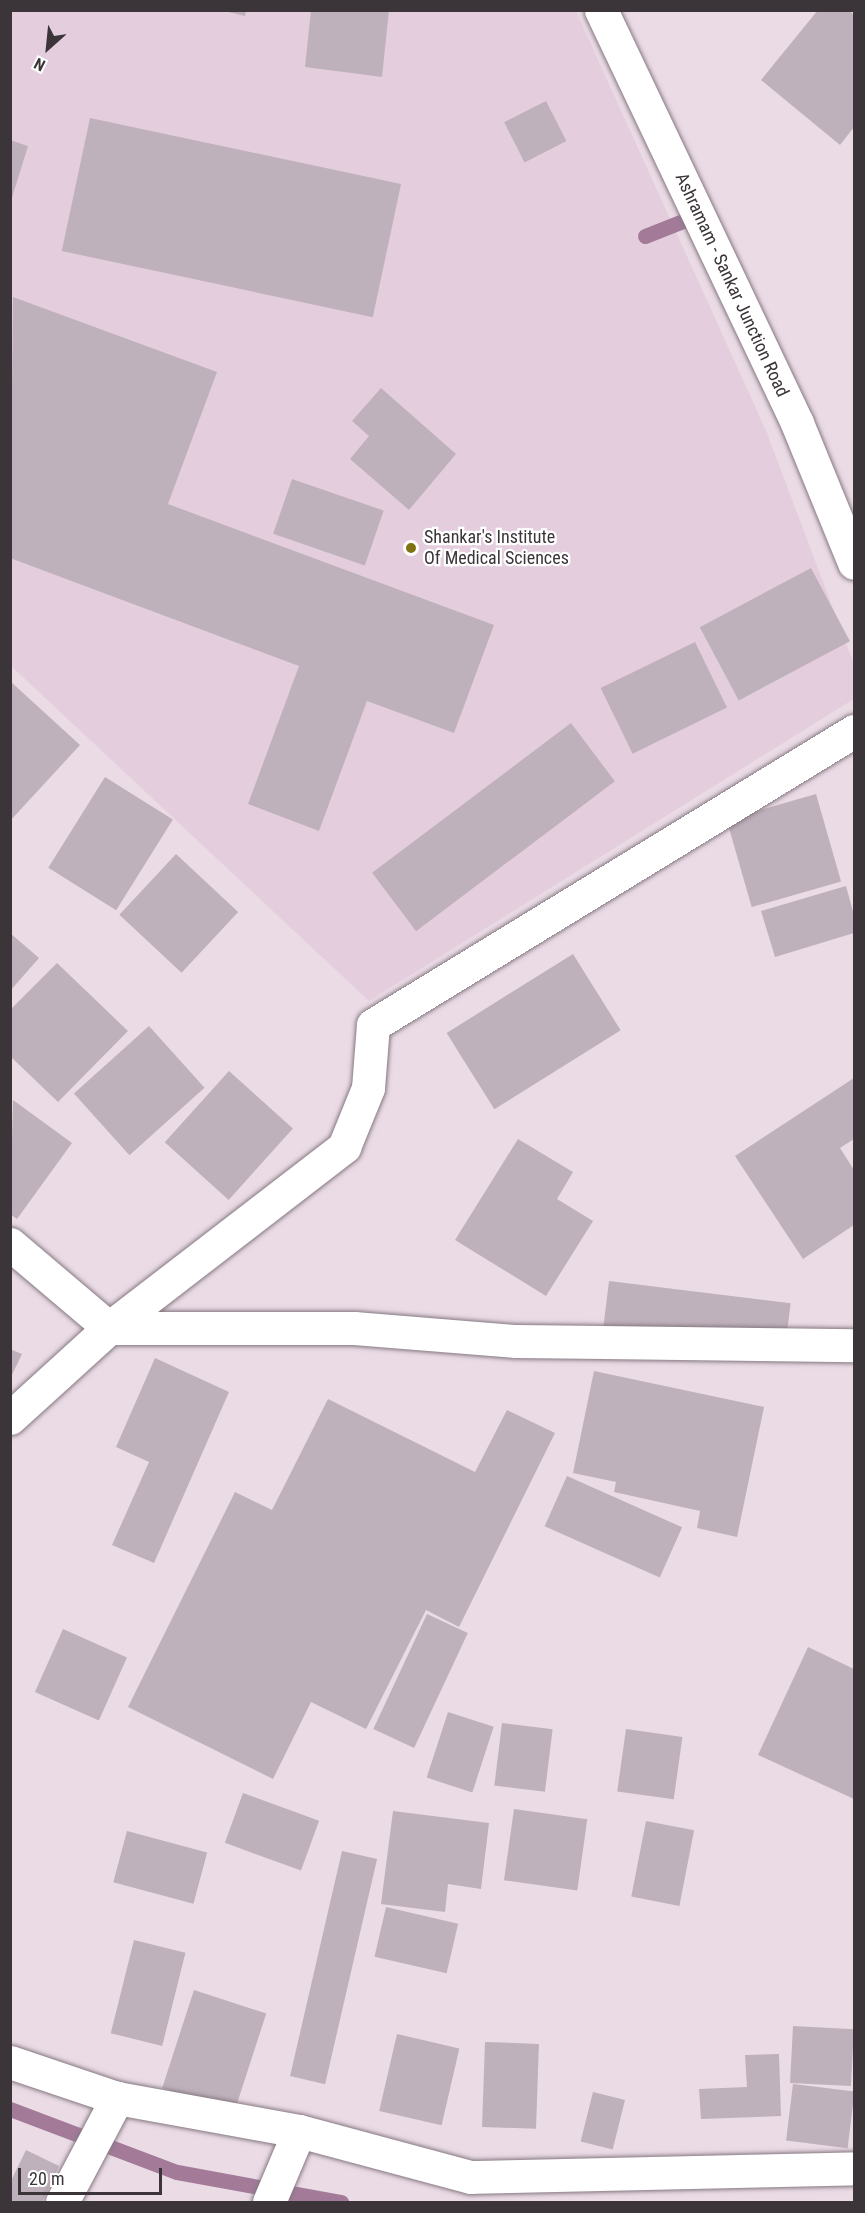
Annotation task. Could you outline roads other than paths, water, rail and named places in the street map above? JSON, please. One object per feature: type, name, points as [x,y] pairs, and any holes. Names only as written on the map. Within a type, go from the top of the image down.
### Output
[{"type":"street","name":"Ashramam - Sankar Junction Road","points":[[601,10],[797,423],[855,563]]},
{"type":"street","points":[[10,1418],[109,1328],[344,1147],[368,1088],[373,1025],[855,731]]},
{"type":"street","points":[[10,1244],[109,1328],[354,1328],[516,1341],[855,1345]]},
{"type":"street","points":[[10,2062],[110,2112],[299,2132],[471,2177],[855,2168]]},
{"type":"street","points":[[62,2202],[110,2112]]},
{"type":"street","points":[[269,2202],[299,2132]]},
{"type":"waterway","points":[[645,236],[698,215]]},
{"type":"waterway","points":[[10,2109],[177,2172],[341,2202]]},
{"type":"place","name":"Shankar's Institute Of Medical Sciences","points":[[411,548]]}]
